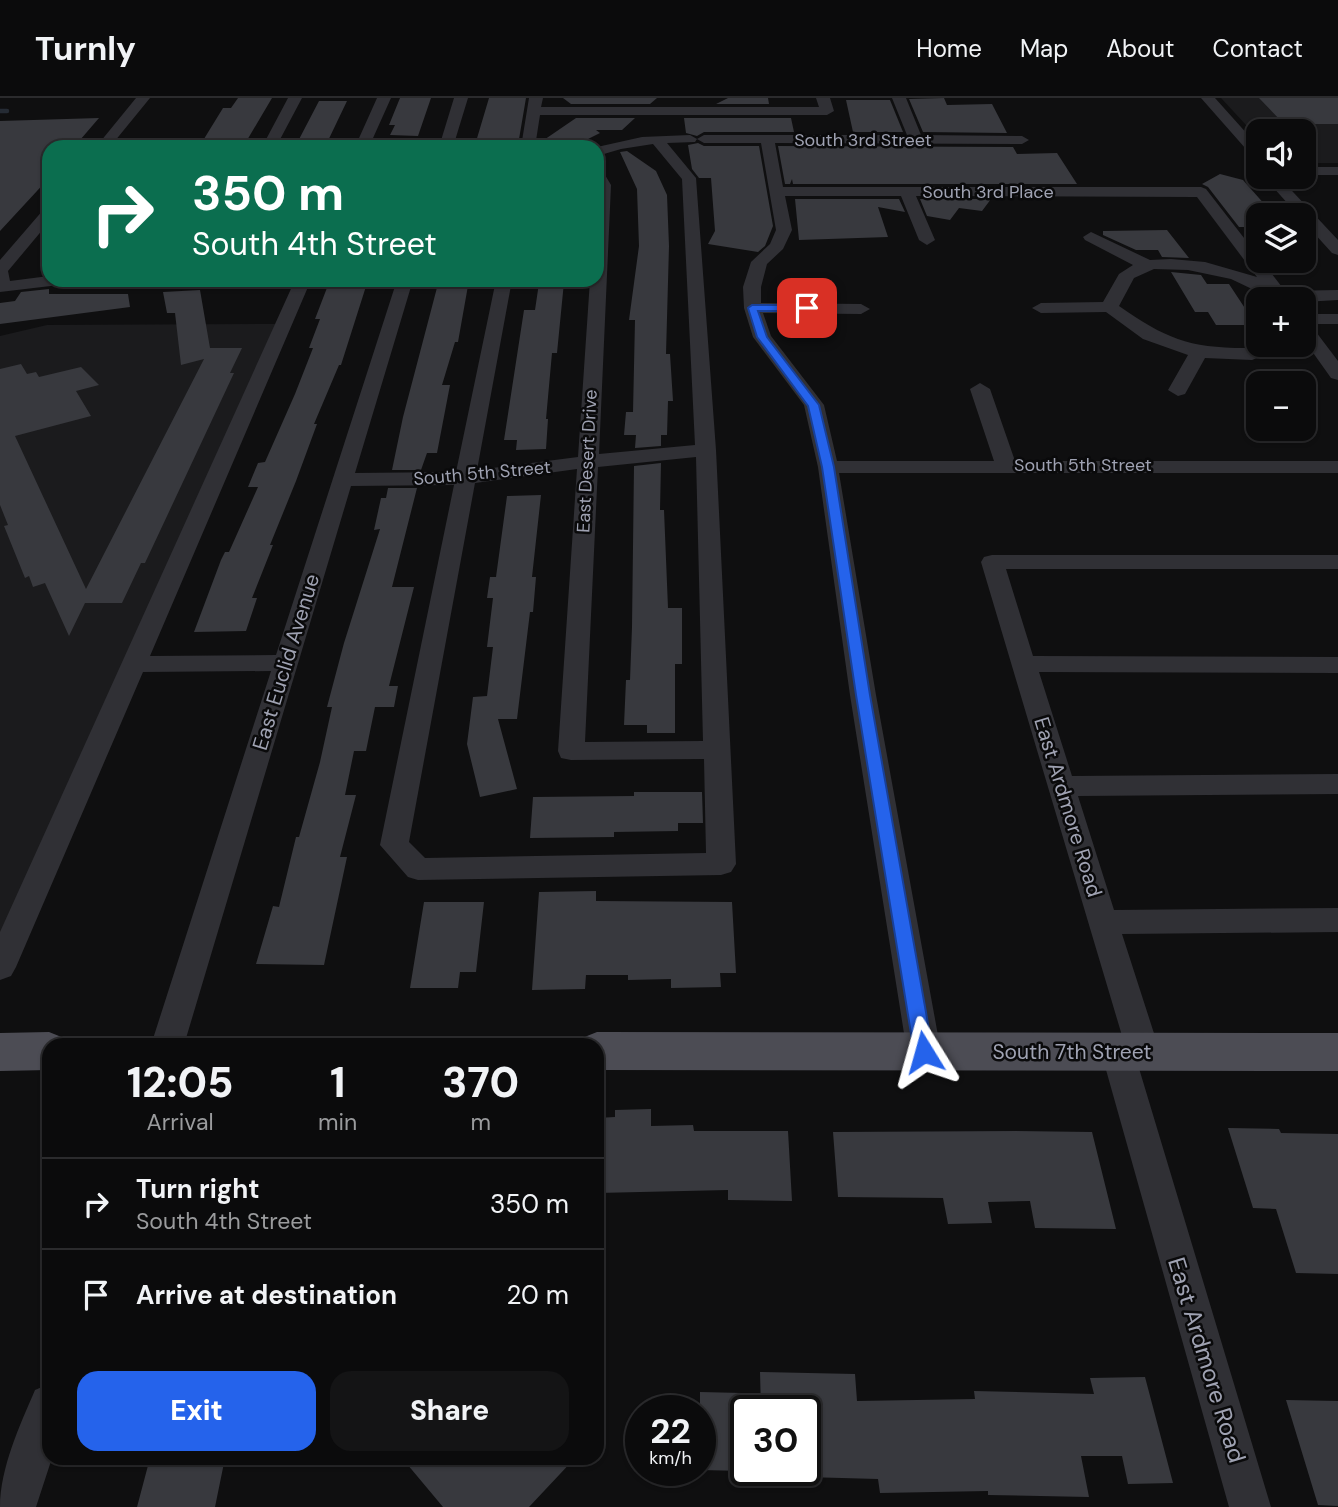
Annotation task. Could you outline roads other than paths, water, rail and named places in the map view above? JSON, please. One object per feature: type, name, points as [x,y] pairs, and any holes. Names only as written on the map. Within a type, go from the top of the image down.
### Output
[{"type":"main road","points":[[0,1052],[42,1051]]},
{"type":"main road","name":"South 7th Street","points":[[604,1051],[1338,1052]]},
{"type":"street","points":[[109,140],[143,98]]},
{"type":"street","points":[[273,140],[295,98]]},
{"type":"street","points":[[365,140],[384,98]]},
{"type":"street","points":[[448,140],[461,98]]},
{"type":"street","points":[[529,140],[535,105],[682,105],[827,111],[823,98]]},
{"type":"street","points":[[899,98],[916,140]]},
{"type":"street","points":[[1208,98],[1246,141]]},
{"type":"street","name":"South 3rd Street","points":[[604,148],[618,141],[697,139],[1022,140]]},
{"type":"street","points":[[767,139],[784,230],[776,246],[759,262],[752,287],[752,308],[762,337],[814,405],[828,467],[863,695],[924,1052]]},
{"type":"street","points":[[503,287],[394,845],[418,869],[721,864],[706,450],[689,178],[657,140]]},
{"type":"street","points":[[1316,171],[1338,171]]},
{"type":"street","points":[[1282,189],[1295,203]]},
{"type":"street","name":"South 3rd Place","points":[[776,191],[1201,192],[1272,287]]},
{"type":"street","points":[[906,193],[927,240]]},
{"type":"street","points":[[42,220],[0,271],[1,287],[42,282]]},
{"type":"street","points":[[1316,220],[1338,220]]},
{"type":"street","points":[[1316,226],[1338,250]]},
{"type":"street","points":[[1091,237],[1146,265]]},
{"type":"street","points":[[1110,307],[1119,284],[1129,274],[1146,265],[1184,264],[1248,279],[1262,287]]},
{"type":"street","points":[[0,967],[300,287]]},
{"type":"street","name":"East Euclid Avenue","points":[[169,1038],[403,287]]},
{"type":"street","name":"East Desert Drive","points":[[598,287],[570,751],[716,750]]},
{"type":"street","points":[[1316,300],[1336,301]]},
{"type":"street","points":[[1041,308],[1110,307],[1149,335],[1199,352],[1246,354]]},
{"type":"street","points":[[752,308],[861,309]]},
{"type":"street","points":[[1316,319],[1338,319]]},
{"type":"street","points":[[1316,344],[1338,374]]},
{"type":"street","points":[[1178,390],[1199,352]]},
{"type":"street","points":[[980,389],[1006,465]]},
{"type":"street","name":"South 5th Street","points":[[342,480],[466,478],[706,450]]},
{"type":"street","name":"South 5th Street","points":[[828,467],[1338,467]]},
{"type":"street","name":"East Ardmore Road","points":[[1250,1507],[1130,1052],[1103,922],[992,562],[1338,562]]},
{"type":"street","points":[[134,664],[286,663]]},
{"type":"street","points":[[1023,664],[1338,665]]},
{"type":"street","points":[[1062,786],[1338,784]]},
{"type":"street","points":[[1103,922],[1338,920]]},
{"type":"street","points":[[15,1507],[42,1425]]},
{"type":"waterway","points":[[0,111],[7,111]]}]
